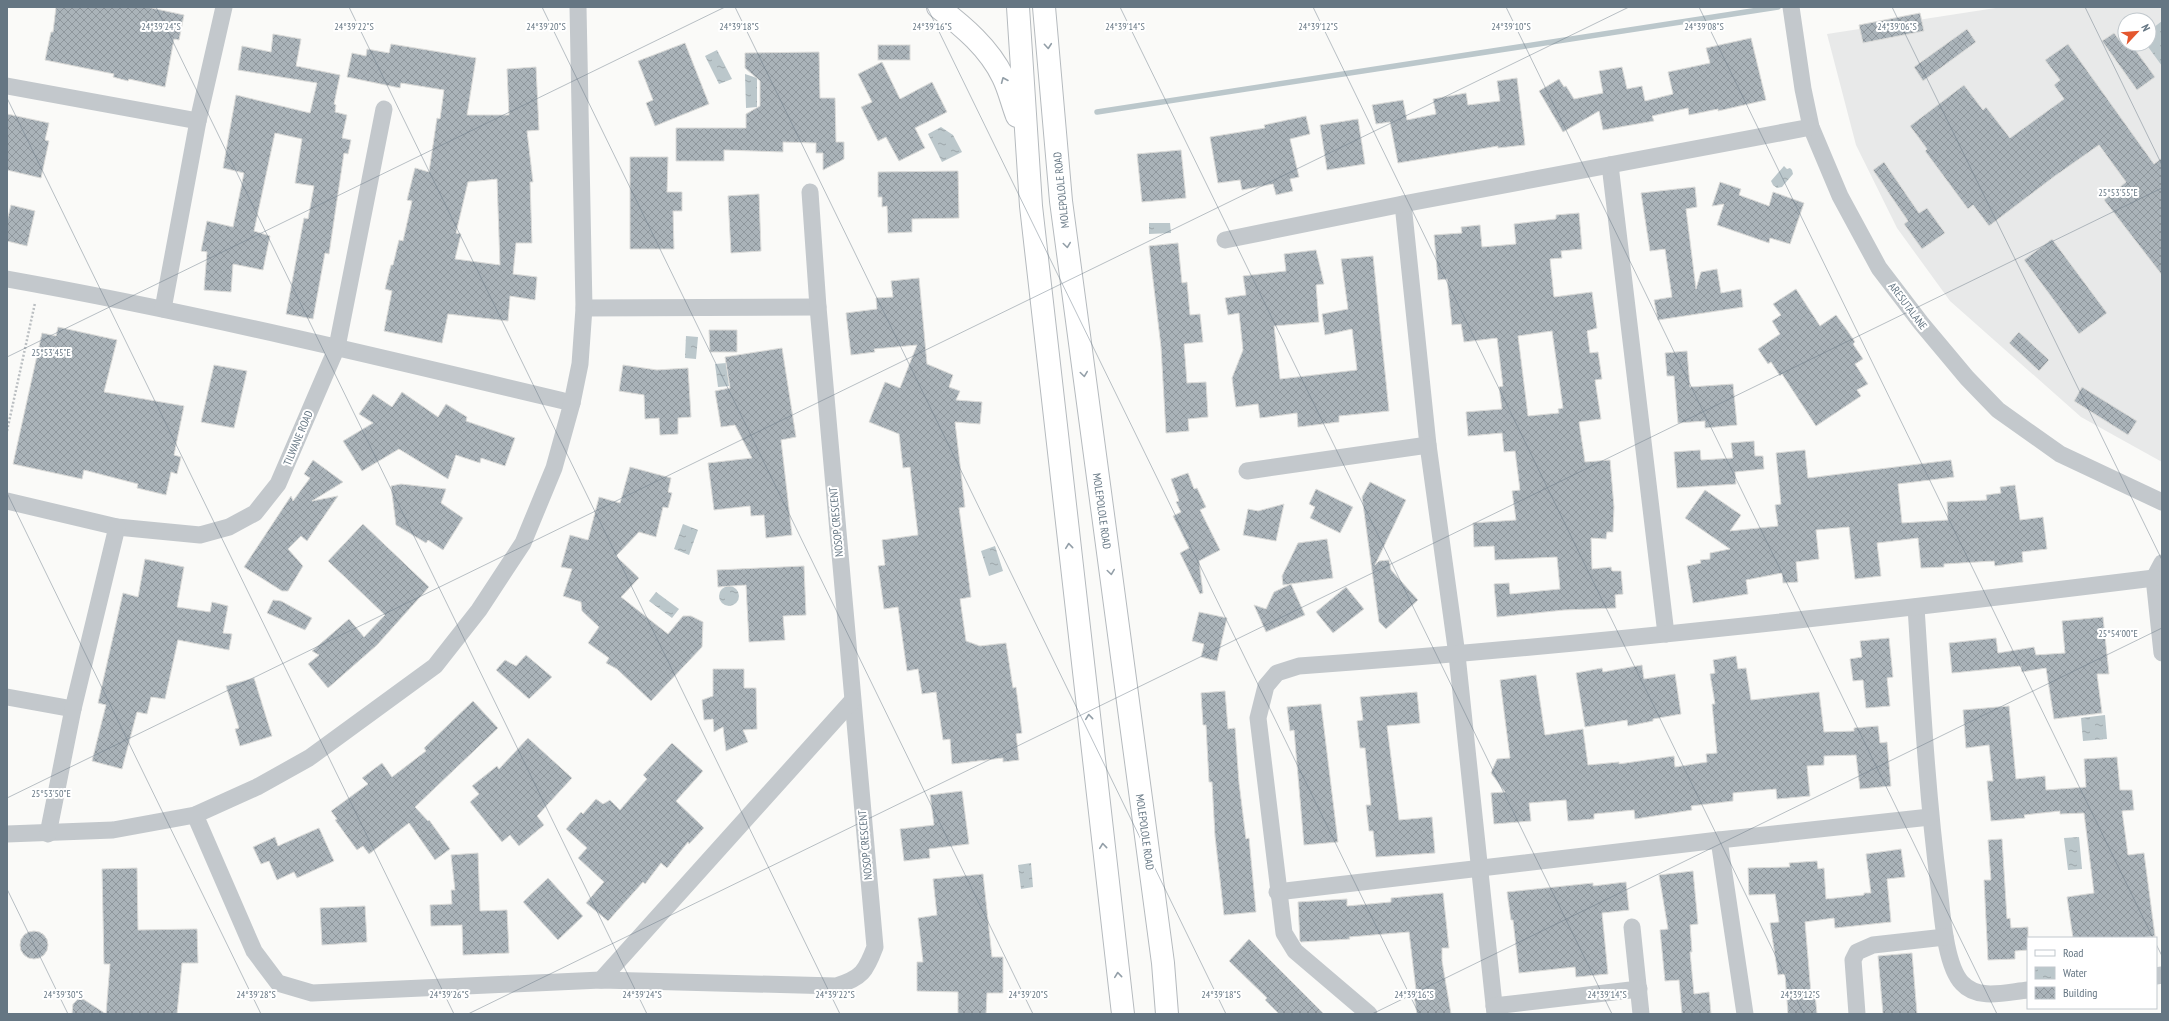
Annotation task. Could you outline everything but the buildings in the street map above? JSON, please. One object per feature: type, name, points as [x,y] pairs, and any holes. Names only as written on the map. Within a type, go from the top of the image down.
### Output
[{"type":"main road","points":[[938,7],[962,25],[985,48],[1004,78],[1026,144]]},
{"type":"main road","points":[[1018,7],[1031,206],[1122,1014]]},
{"type":"main road","name":"MOLEPOLOLE ROAD","points":[[1044,7],[1061,201],[1161,947],[1167,1014]]},
{"type":"street","points":[[163,309],[198,121],[224,7]]},
{"type":"street","points":[[7,834],[48,834],[113,830],[195,815],[257,787],[309,758],[435,666],[479,610],[523,543],[554,468],[572,403],[580,364],[584,308],[578,7]]},
{"type":"street","name":"ARESUTALANE","points":[[1791,7],[1792,25],[1811,127],[1840,196],[1879,268],[1921,323],[1967,378],[1998,410],[2060,454],[2162,502]]},
{"type":"street","points":[[7,86],[198,121]]},
{"type":"street","name":"TILWANE ROAD","points":[[7,501],[117,526],[200,534],[229,528],[255,513],[278,484],[337,347],[384,109]]},
{"type":"street","points":[[1226,240],[1403,204],[1811,127]]},
{"type":"street","points":[[1610,165],[1666,634]]},
{"type":"street","name":"NOSOP CRESCENT","points":[[601,980],[836,986],[852,981],[866,970],[875,947],[818,307],[810,192]]},
{"type":"street","points":[[1403,204],[1428,445],[1457,655],[1495,1010],[1639,989]]},
{"type":"street","points":[[7,279],[163,309],[337,347],[572,403]]},
{"type":"street","points":[[584,308],[818,307]]},
{"type":"street","points":[[1247,471],[1428,445]]},
{"type":"street","points":[[48,834],[73,709],[117,526]]},
{"type":"street","points":[[1369,1014],[1295,951],[1284,933],[1277,892],[1258,718],[1266,686],[1277,673],[1299,666],[1457,655],[1916,607],[2158,570],[2162,653]]},
{"type":"street","points":[[1916,607],[1930,817],[1945,936],[1956,975],[1963,984],[1975,992],[1986,994],[2027,990]]},
{"type":"street","points":[[7,697],[73,709]]},
{"type":"street","points":[[195,815],[254,951],[278,983],[312,993],[601,980],[852,701]]},
{"type":"street","points":[[1277,892],[1481,870],[1719,840],[1930,817]]},
{"type":"street","points":[[1719,840],[1745,1014]]},
{"type":"street","points":[[1632,927],[1642,1014]]},
{"type":"street","points":[[1857,1014],[1853,960],[1857,952],[1873,944],[1945,936]]},
{"type":"path","points":[[7,431],[39,285]]},
{"type":"shaded area","points":[[2002,7],[2162,7],[2162,462],[2081,417],[1950,301],[1897,228],[1856,145],[1827,34]]},
{"type":"water","points":[[2162,21],[2162,66],[2152,52],[2157,52],[2157,25]]},
{"type":"water","points":[[717,50],[732,79],[719,84],[705,56]]},
{"type":"water","points":[[745,74],[757,78],[757,107],[746,108]]},
{"type":"water","points":[[941,127],[953,135],[962,152],[942,162],[928,134]]},
{"type":"water","points":[[1784,166],[1787,169],[1790,168],[1793,174],[1782,187],[1777,188],[1771,181]]},
{"type":"water","points":[[1149,223],[1170,223],[1171,233],[1149,234]]},
{"type":"water","points":[[686,336],[698,337],[696,359],[685,358]]},
{"type":"water","points":[[726,363],[729,386],[718,387],[715,364]]},
{"type":"water","points":[[683,524],[698,530],[689,555],[674,549]]},
{"type":"water","points":[[995,546],[1003,571],[989,576],[981,551]]},
{"type":"water","points":[[729,586],[736,589],[739,596],[736,603],[729,606],[722,603],[719,596],[722,589]]},
{"type":"water","points":[[656,592],[679,609],[672,618],[649,601]]},
{"type":"water","points":[[2105,715],[2107,739],[2083,741],[2081,718]]},
{"type":"water","points":[[2079,837],[2082,869],[2068,870],[2064,838]]},
{"type":"water","points":[[1031,863],[1033,887],[1021,889],[1018,865]]},
{"type":"waterway","points":[[1097,112],[1778,7]]}]
